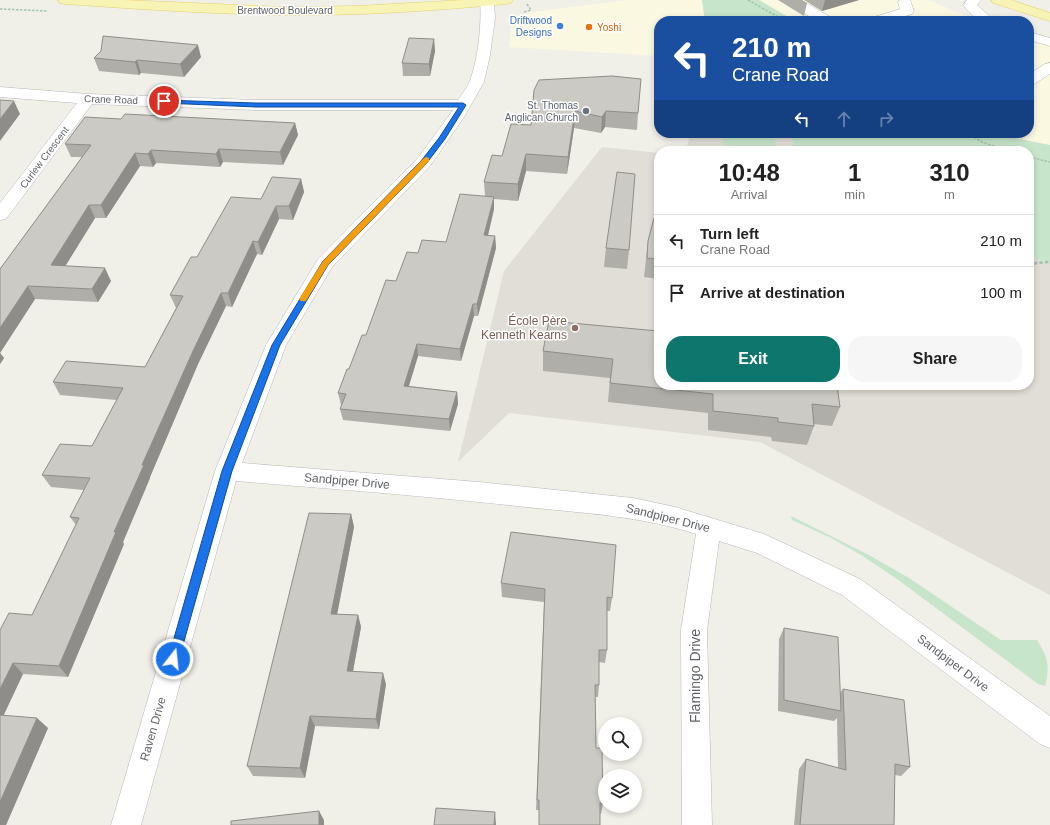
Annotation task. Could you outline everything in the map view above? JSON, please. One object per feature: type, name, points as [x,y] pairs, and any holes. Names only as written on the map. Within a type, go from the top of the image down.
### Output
[{"type":"main road","name":"Brentwood Boulevard","points":[[65,0],[211,9],[317,11],[399,8],[494,1]]},
{"type":"main road","points":[[998,0],[1050,16]]},
{"type":"street","points":[[792,0],[819,16]]},
{"type":"street","points":[[974,0],[970,6],[981,16]]},
{"type":"street","name":"Raven Drive","points":[[126,825],[227,471],[276,345],[325,263],[424,162],[442,139],[477,82],[483,55],[488,18],[494,1]]},
{"type":"street","points":[[892,16],[907,11],[905,2]]},
{"type":"street","points":[[1034,37],[1050,42]]},
{"type":"street","points":[[1034,78],[1050,67]]},
{"type":"street","name":"Crane Road","points":[[0,92],[88,99],[256,105],[463,105]]},
{"type":"street","name":"Curlew Crescent","points":[[0,215],[88,99]]},
{"type":"street","name":"Sandpiper Drive","points":[[227,471],[479,492],[633,508],[675,517],[764,545],[851,587],[1050,734]]},
{"type":"street","name":"Flamingo Drive","points":[[697,825],[694,630],[709,528]]},
{"type":"path","points":[[748,0],[775,16]]},
{"type":"path","points":[[0,9],[51,11]]},
{"type":"path","points":[[975,138],[994,146]]},
{"type":"path","points":[[1034,158],[1050,162]]},
{"type":"path","points":[[1034,264],[1050,262]]},
{"type":"shaded area","points":[[626,0],[702,0],[704,16],[654,16],[654,56],[509,47],[512,18],[526,13]]},
{"type":"shaded area","points":[[759,0],[928,0],[967,16],[786,16]]},
{"type":"shaded area","points":[[1034,39],[1050,44],[1050,145],[1014,138],[1034,138]]},
{"type":"shaded area","points":[[689,138],[792,138],[793,146],[687,146]]},
{"type":"shaded area","name":"École Père Kenneth Kearns","points":[[602,147],[654,152],[654,390],[1034,390],[1034,258],[1050,263],[1050,595],[760,442],[509,413],[458,462],[504,271]]},
{"type":"green space","points":[[702,0],[759,0],[786,16],[704,16]]},
{"type":"green space","points":[[723,138],[775,138],[776,146],[734,146],[723,145]]},
{"type":"green space","points":[[792,138],[1014,138],[1050,145],[1050,263],[1034,258],[1034,146],[793,146]]},
{"type":"green space","points":[[791,516],[867,554],[909,578],[1001,640],[1037,640],[1044,652],[1048,667],[1045,686],[1038,684],[897,579],[861,555],[831,538],[792,520]]},
{"type":"building","points":[[103,36],[198,45],[180,64],[94,58],[101,51]]},
{"type":"building","points":[[409,38],[434,39],[429,64],[402,63]]},
{"type":"building","points":[[612,76],[641,79],[638,113],[606,111],[602,117],[575,111],[568,157],[526,154],[518,184],[484,182],[492,155],[502,156],[511,124],[531,125],[534,90],[539,80]]},
{"type":"building","points":[[0,100],[14,101],[0,119]]},
{"type":"building","points":[[125,114],[295,123],[280,152],[219,149],[216,154],[151,150],[148,154],[135,153],[101,205],[89,205],[51,265],[105,268],[92,289],[28,286],[0,328],[0,269],[91,145],[65,144],[85,117],[121,119]]},
{"type":"building","points":[[617,172],[635,174],[629,250],[606,248]]},
{"type":"building","points":[[272,177],[301,179],[289,206],[276,206],[258,242],[253,241],[228,293],[221,293],[193,351],[142,465],[144,465],[114,532],[116,532],[59,666],[13,663],[0,689],[0,630],[9,613],[32,615],[79,518],[70,517],[90,478],[42,475],[60,444],[92,446],[123,388],[53,382],[66,361],[145,367],[183,296],[170,295],[191,257],[197,257],[231,197],[261,199]]},
{"type":"building","points":[[460,194],[494,197],[484,235],[495,236],[477,304],[473,304],[460,349],[417,344],[404,386],[457,392],[449,419],[340,409],[346,394],[338,393],[362,335],[366,335],[386,280],[396,281],[407,252],[418,253],[422,240],[446,242]]},
{"type":"building","points":[[654,218],[654,259],[647,258],[648,241]]},
{"type":"building","points":[[549,321],[654,331],[654,388],[610,383],[613,359],[543,351]]},
{"type":"building","points":[[676,390],[838,390],[840,407],[812,404],[814,426],[778,422],[778,418],[713,411],[713,394]]},
{"type":"building","points":[[309,513],[351,514],[331,614],[358,615],[347,671],[383,673],[376,719],[310,716],[300,768],[247,766]]},
{"type":"building","points":[[511,532],[616,545],[612,598],[607,597],[607,650],[599,650],[599,685],[595,685],[596,748],[598,748],[598,761],[602,761],[602,769],[598,769],[598,813],[600,813],[600,825],[539,825],[539,800],[537,800],[545,589],[501,583]]},
{"type":"building","points":[[784,628],[838,637],[841,711],[784,700]]},
{"type":"building","points":[[843,689],[904,700],[910,767],[895,764],[894,825],[800,825],[806,759],[846,770]]},
{"type":"building","points":[[0,715],[37,718],[0,802]]},
{"type":"building","points":[[436,808],[495,812],[494,825],[434,825]]},
{"type":"building","points":[[319,811],[319,825],[231,825],[231,821]]},
{"type":"slow traffic","points":[[304,299],[325,263],[426,159]]},
{"type":"place","name":"Driftwood Designs","points":[[560,26]]},
{"type":"place","name":"Yoshi","points":[[589,27]]},
{"type":"place","name":"St. Thomas Anglican Church","points":[[586,111]]},
{"type":"place","name":"École Père Kenneth Kearns","points":[[575,328]]},
{"type":"route","points":[[164,101],[256,105],[463,105],[442,139],[424,162],[325,263],[276,345],[227,471],[173,659]]}]
